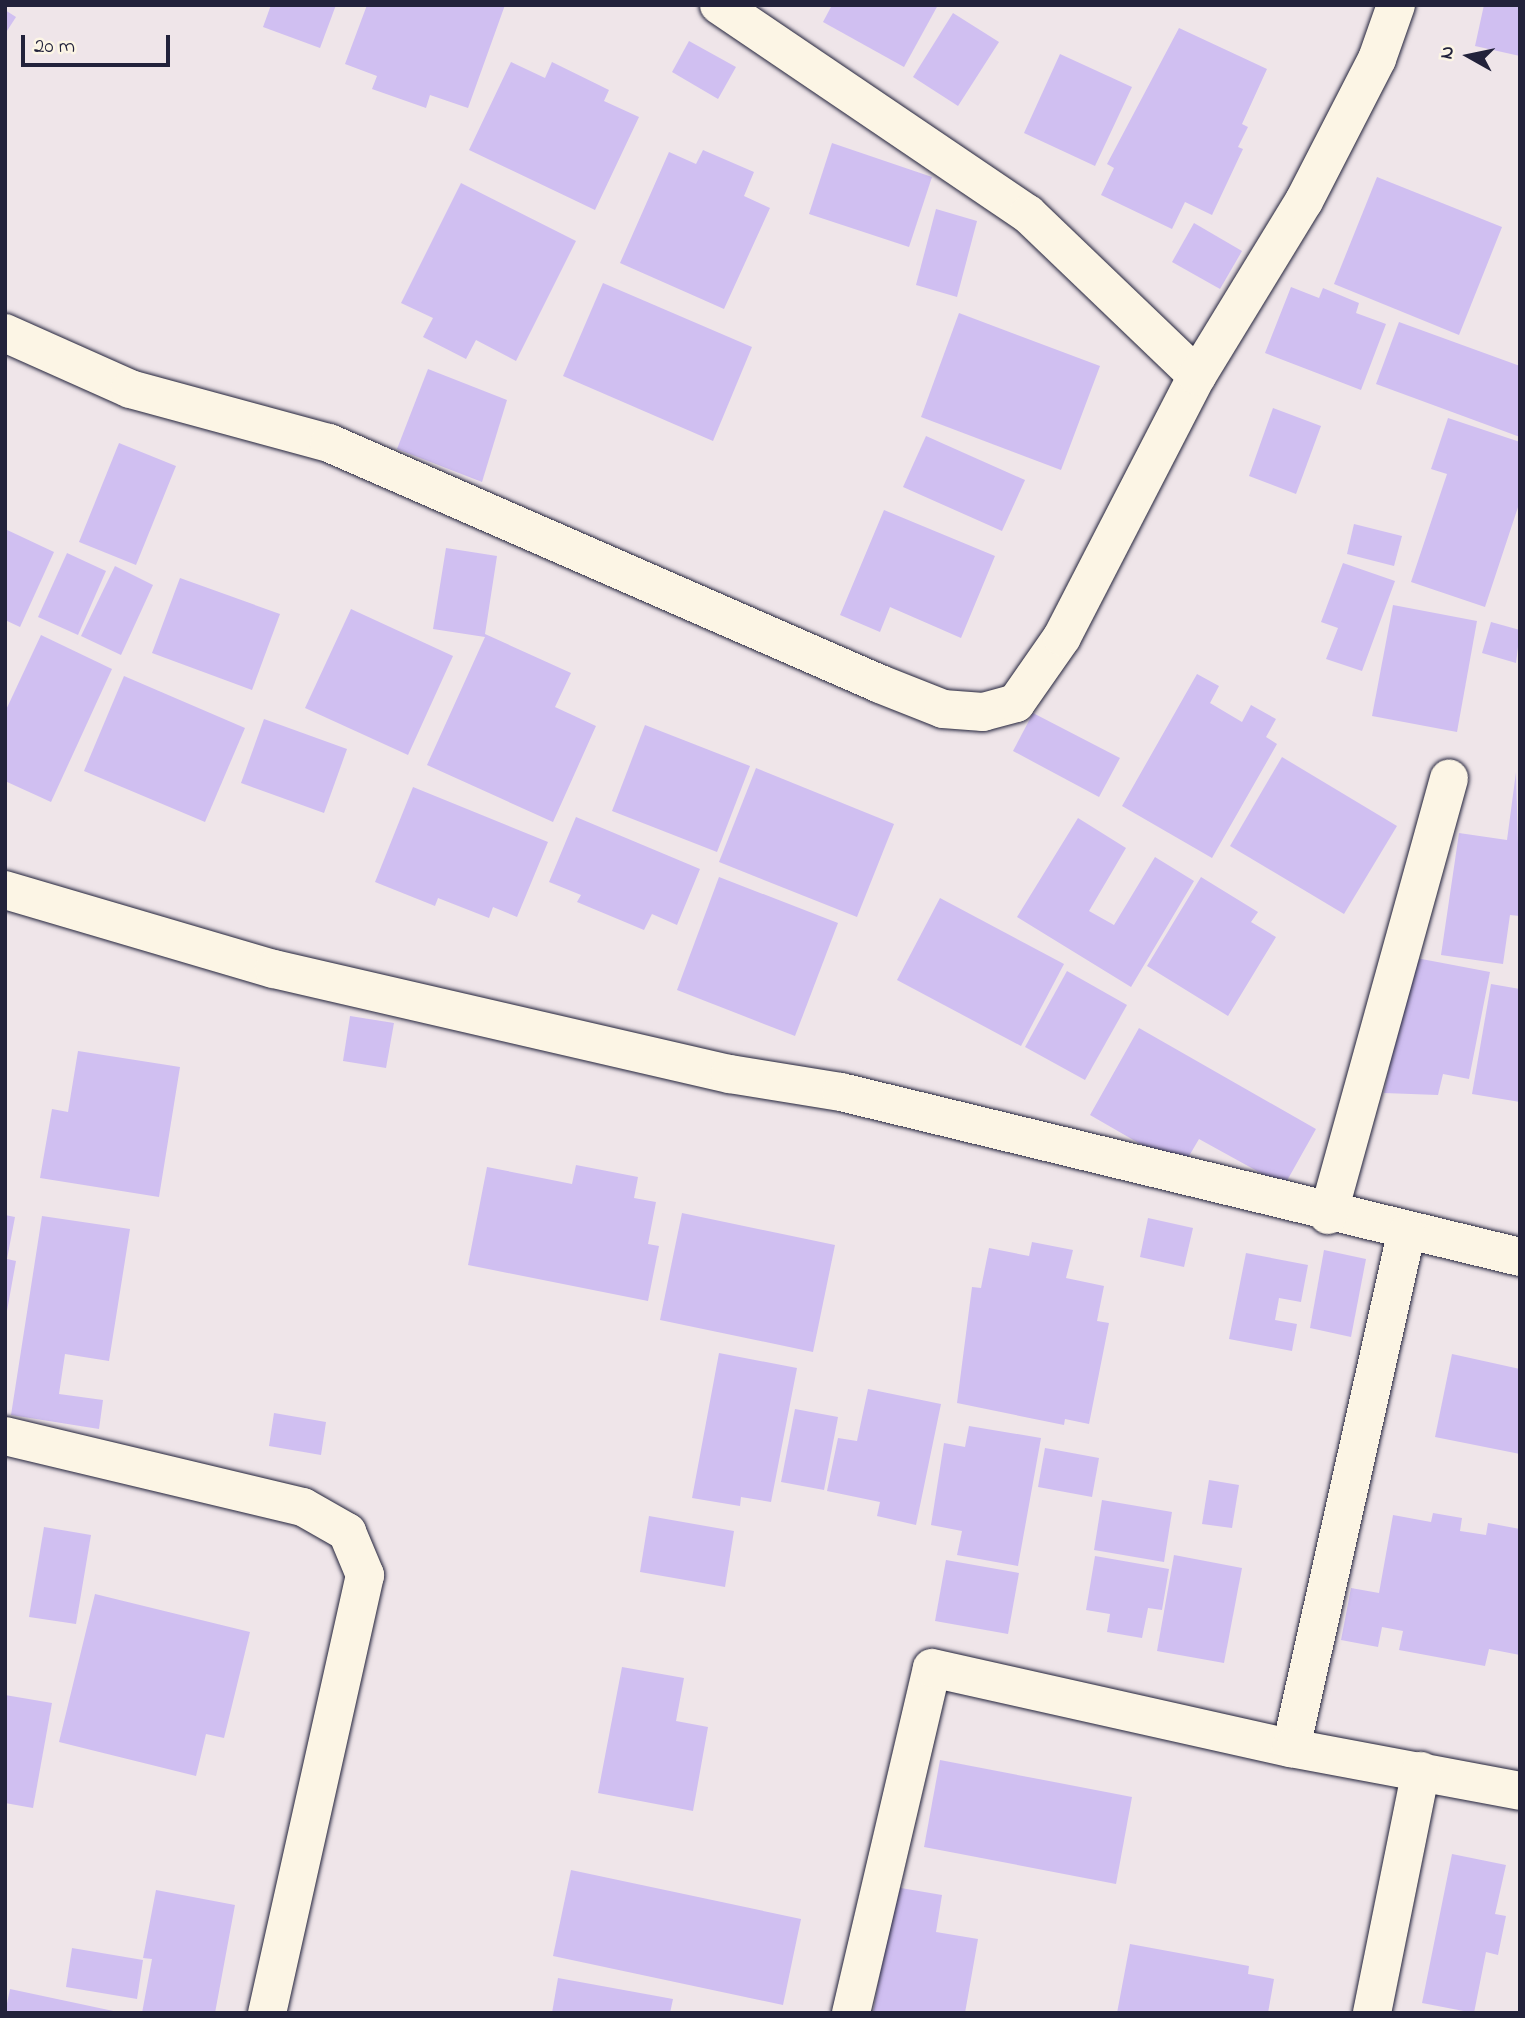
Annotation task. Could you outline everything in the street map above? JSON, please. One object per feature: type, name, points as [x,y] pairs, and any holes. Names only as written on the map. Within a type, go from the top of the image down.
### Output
[{"type":"street","points":[[719,5],[1028,214],[1197,376]]},
{"type":"street","points":[[5,332],[130,389],[329,443],[880,684],[943,709],[984,712],[1016,703],[1062,637],[1197,376],[1304,201],[1377,59],[1396,5]]},
{"type":"street","points":[[1328,1215],[1449,778]]},
{"type":"street","points":[[5,890],[274,970],[730,1073],[841,1092],[1406,1234],[1520,1257]]},
{"type":"street","points":[[1291,1748],[1406,1234]]},
{"type":"street","points":[[5,1436],[303,1507],[347,1532],[365,1575],[267,2013]]},
{"type":"street","points":[[851,2013],[932,1668],[1291,1748],[1520,1791]]},
{"type":"street","points":[[1372,2013],[1421,1772]]},
{"type":"building","points":[[271,5],[336,5],[320,48],[263,27]]},
{"type":"building","points":[[367,5],[505,5],[468,108],[430,95],[426,108],[372,89],[377,76],[345,64]]},
{"type":"building","points":[[832,5],[938,5],[904,67],[823,22]]},
{"type":"building","points":[[1484,5],[1520,5],[1520,56],[1475,46]]},
{"type":"building","points":[[5,10],[16,17],[5,34]]},
{"type":"building","points":[[953,13],[999,42],[958,106],[913,77]]},
{"type":"building","points":[[1179,28],[1267,69],[1242,124],[1248,127],[1238,147],[1243,149],[1212,215],[1185,202],[1172,229],[1101,195],[1114,168],[1107,164]]},
{"type":"building","points":[[689,41],[736,67],[718,99],[672,72]]},
{"type":"building","points":[[1060,54],[1132,87],[1095,166],[1024,133]]},
{"type":"building","points":[[511,62],[545,78],[552,62],[609,90],[604,101],[639,117],[595,210],[469,150]]},
{"type":"building","points":[[832,143],[932,177],[909,247],[809,214]]},
{"type":"building","points":[[703,150],[754,172],[744,196],[770,208],[724,309],[620,263],[669,152],[696,164]]},
{"type":"building","points":[[1377,177],[1502,227],[1459,335],[1334,284]]},
{"type":"building","points":[[461,183],[576,241],[516,361],[476,340],[466,359],[423,337],[433,318],[401,303]]},
{"type":"building","points":[[936,209],[977,221],[957,297],[916,285]]},
{"type":"building","points":[[1194,223],[1242,251],[1220,289],[1172,262]]},
{"type":"building","points":[[603,283],[752,347],[713,441],[563,376]]},
{"type":"building","points":[[1291,287],[1319,298],[1323,288],[1359,303],[1356,313],[1386,324],[1361,390],[1265,353]]},
{"type":"building","points":[[959,313],[1100,366],[1061,470],[921,417]]},
{"type":"building","points":[[1399,322],[1520,366],[1520,437],[1376,384]]},
{"type":"building","points":[[428,369],[507,400],[482,482],[397,449]]},
{"type":"building","points":[[1273,408],[1321,426],[1296,494],[1249,476]]},
{"type":"building","points":[[1448,418],[1520,442],[1520,501],[1485,607],[1411,582],[1447,474],[1431,469]]},
{"type":"building","points":[[926,436],[1025,480],[1002,531],[903,487]]},
{"type":"building","points":[[119,443],[176,466],[136,565],[79,542]]},
{"type":"building","points":[[884,510],[995,556],[961,638],[890,607],[880,632],[840,615]]},
{"type":"building","points":[[1354,524],[1402,536],[1394,566],[1347,554]]},
{"type":"building","points":[[5,529],[54,552],[20,627],[5,620]]},
{"type":"building","points":[[446,548],[497,556],[485,634],[571,673],[555,707],[596,726],[553,822],[427,765],[485,637],[433,629]]},
{"type":"building","points":[[67,553],[106,571],[78,635],[38,617]]},
{"type":"building","points":[[1343,563],[1395,581],[1362,671],[1326,659],[1338,628],[1321,622]]},
{"type":"building","points":[[115,566],[153,585],[121,655],[81,636]]},
{"type":"building","points":[[180,578],[280,614],[252,690],[152,653]]},
{"type":"building","points":[[1393,605],[1477,621],[1457,732],[1372,716]]},
{"type":"building","points":[[351,609],[453,656],[408,755],[305,708]]},
{"type":"building","points":[[1491,622],[1520,630],[1516,663],[1482,653]]},
{"type":"building","points":[[41,635],[112,669],[51,802],[5,781],[5,712]]},
{"type":"building","points":[[1197,674],[1219,686],[1210,703],[1242,722],[1251,705],[1276,719],[1266,737],[1277,744],[1212,858],[1122,806]]},
{"type":"building","points":[[124,676],[245,728],[205,822],[84,771]]},
{"type":"building","points":[[1033,713],[1120,758],[1099,797],[1013,751]]},
{"type":"building","points":[[264,719],[347,749],[324,813],[241,783]]},
{"type":"building","points":[[645,725],[750,766],[717,852],[612,811]]},
{"type":"building","points":[[1282,757],[1397,826],[1344,914],[1230,846]]},
{"type":"building","points":[[756,768],[894,824],[857,917],[719,862]]},
{"type":"building","points":[[1516,772],[1520,916],[1510,915],[1503,964],[1441,955],[1459,833],[1507,840]]},
{"type":"building","points":[[413,787],[548,842],[517,917],[493,907],[489,918],[438,898],[435,906],[375,882]]},
{"type":"building","points":[[576,817],[700,869],[677,925],[652,914],[644,930],[577,902],[581,895],[549,882]]},
{"type":"building","points":[[1078,818],[1126,848],[1089,911],[1114,925],[1155,857],[1194,881],[1131,987],[1017,917]]},
{"type":"building","points":[[719,877],[838,923],[795,1036],[677,990]]},
{"type":"building","points":[[1201,877],[1258,912],[1251,922],[1276,937],[1228,1016],[1147,966]]},
{"type":"building","points":[[940,898],[1064,964],[1021,1046],[897,980]]},
{"type":"building","points":[[1411,957],[1490,972],[1469,1079],[1443,1074],[1438,1095],[1384,1093]]},
{"type":"building","points":[[1067,971],[1127,1005],[1085,1080],[1025,1047]]},
{"type":"building","points":[[1491,984],[1520,989],[1520,1102],[1472,1094]]},
{"type":"building","points":[[350,1016],[394,1023],[386,1068],[343,1061]]},
{"type":"building","points":[[1139,1028],[1316,1129],[1284,1186],[1199,1139],[1182,1168],[1090,1115]]},
{"type":"building","points":[[78,1051],[180,1067],[159,1197],[40,1178],[52,1109],[68,1112]]},
{"type":"building","points":[[576,1165],[638,1177],[634,1198],[656,1202],[648,1244],[659,1246],[648,1301],[468,1265],[487,1167],[572,1184]]},
{"type":"building","points":[[682,1213],[835,1245],[813,1352],[660,1320]]},
{"type":"building","points":[[5,1215],[15,1217],[7,1259],[16,1261],[7,1311]]},
{"type":"building","points":[[42,1216],[130,1229],[109,1361],[65,1354],[59,1394],[103,1400],[99,1429],[11,1415]]},
{"type":"building","points":[[1148,1218],[1193,1228],[1184,1267],[1140,1257]]},
{"type":"building","points":[[1032,1242],[1073,1250],[1066,1278],[1104,1286],[1097,1321],[1109,1323],[1089,1424],[1065,1419],[1064,1425],[957,1403],[972,1287],[981,1288],[989,1248],[1029,1256]]},
{"type":"building","points":[[1324,1250],[1366,1259],[1351,1337],[1310,1328]]},
{"type":"building","points":[[1246,1253],[1308,1265],[1301,1302],[1279,1298],[1275,1320],[1297,1324],[1292,1351],[1229,1339]]},
{"type":"building","points":[[719,1353],[797,1368],[771,1502],[741,1497],[740,1506],[692,1498]]},
{"type":"building","points":[[1452,1354],[1520,1369],[1520,1454],[1435,1437]]},
{"type":"building","points":[[868,1389],[941,1404],[916,1525],[877,1516],[880,1502],[827,1491],[838,1438],[857,1441]]},
{"type":"building","points":[[795,1409],[838,1417],[824,1490],[781,1482]]},
{"type":"building","points":[[274,1413],[326,1422],[321,1455],[269,1446]]},
{"type":"building","points":[[969,1426],[1041,1438],[1018,1566],[957,1555],[962,1531],[931,1525],[944,1443],[965,1447]]},
{"type":"building","points":[[1045,1448],[1099,1458],[1092,1497],[1038,1487]]},
{"type":"building","points":[[1209,1480],[1239,1485],[1232,1528],[1202,1524]]},
{"type":"building","points":[[1102,1500],[1172,1512],[1164,1562],[1094,1550]]},
{"type":"building","points":[[1433,1513],[1462,1518],[1460,1531],[1486,1535],[1488,1523],[1520,1529],[1520,1655],[1489,1649],[1485,1666],[1399,1650],[1403,1631],[1382,1627],[1378,1647],[1341,1640],[1351,1588],[1379,1593],[1393,1515],[1431,1522]]},
{"type":"building","points":[[649,1516],[734,1531],[725,1587],[640,1572]]},
{"type":"building","points":[[44,1527],[91,1535],[76,1624],[29,1617]]},
{"type":"building","points":[[1174,1555],[1242,1568],[1224,1663],[1157,1651]]},
{"type":"building","points":[[1095,1556],[1169,1569],[1162,1610],[1148,1608],[1142,1638],[1107,1632],[1110,1614],[1086,1610]]},
{"type":"building","points":[[946,1560],[1019,1573],[1008,1634],[935,1621]]},
{"type":"building","points":[[95,1594],[250,1632],[224,1738],[206,1734],[196,1776],[59,1742]]},
{"type":"building","points":[[622,1667],[684,1678],[676,1721],[708,1727],[693,1811],[598,1793]]},
{"type":"building","points":[[5,1695],[52,1703],[33,1808],[5,1803]]},
{"type":"building","points":[[940,1760],[1132,1797],[1116,1884],[924,1847]]},
{"type":"building","points":[[1452,1854],[1506,1865],[1495,1914],[1506,1916],[1498,1955],[1486,1952],[1474,2013],[1422,2003]]},
{"type":"building","points":[[571,1870],[801,1919],[783,2005],[553,1956]]},
{"type":"building","points":[[895,1887],[942,1895],[936,1932],[978,1939],[965,2013],[873,2013]]},
{"type":"building","points":[[156,1890],[235,1905],[215,2013],[142,2013],[152,1959],[143,1958]]},
{"type":"building","points":[[1130,1944],[1249,1966],[1248,1974],[1274,1979],[1268,2013],[1117,2013]]},
{"type":"building","points":[[72,1948],[143,1960],[137,1999],[66,1987]]},
{"type":"building","points":[[558,1978],[673,1999],[670,2013],[552,2013]]},
{"type":"building","points":[[10,1989],[118,2012],[5,2013]]}]
